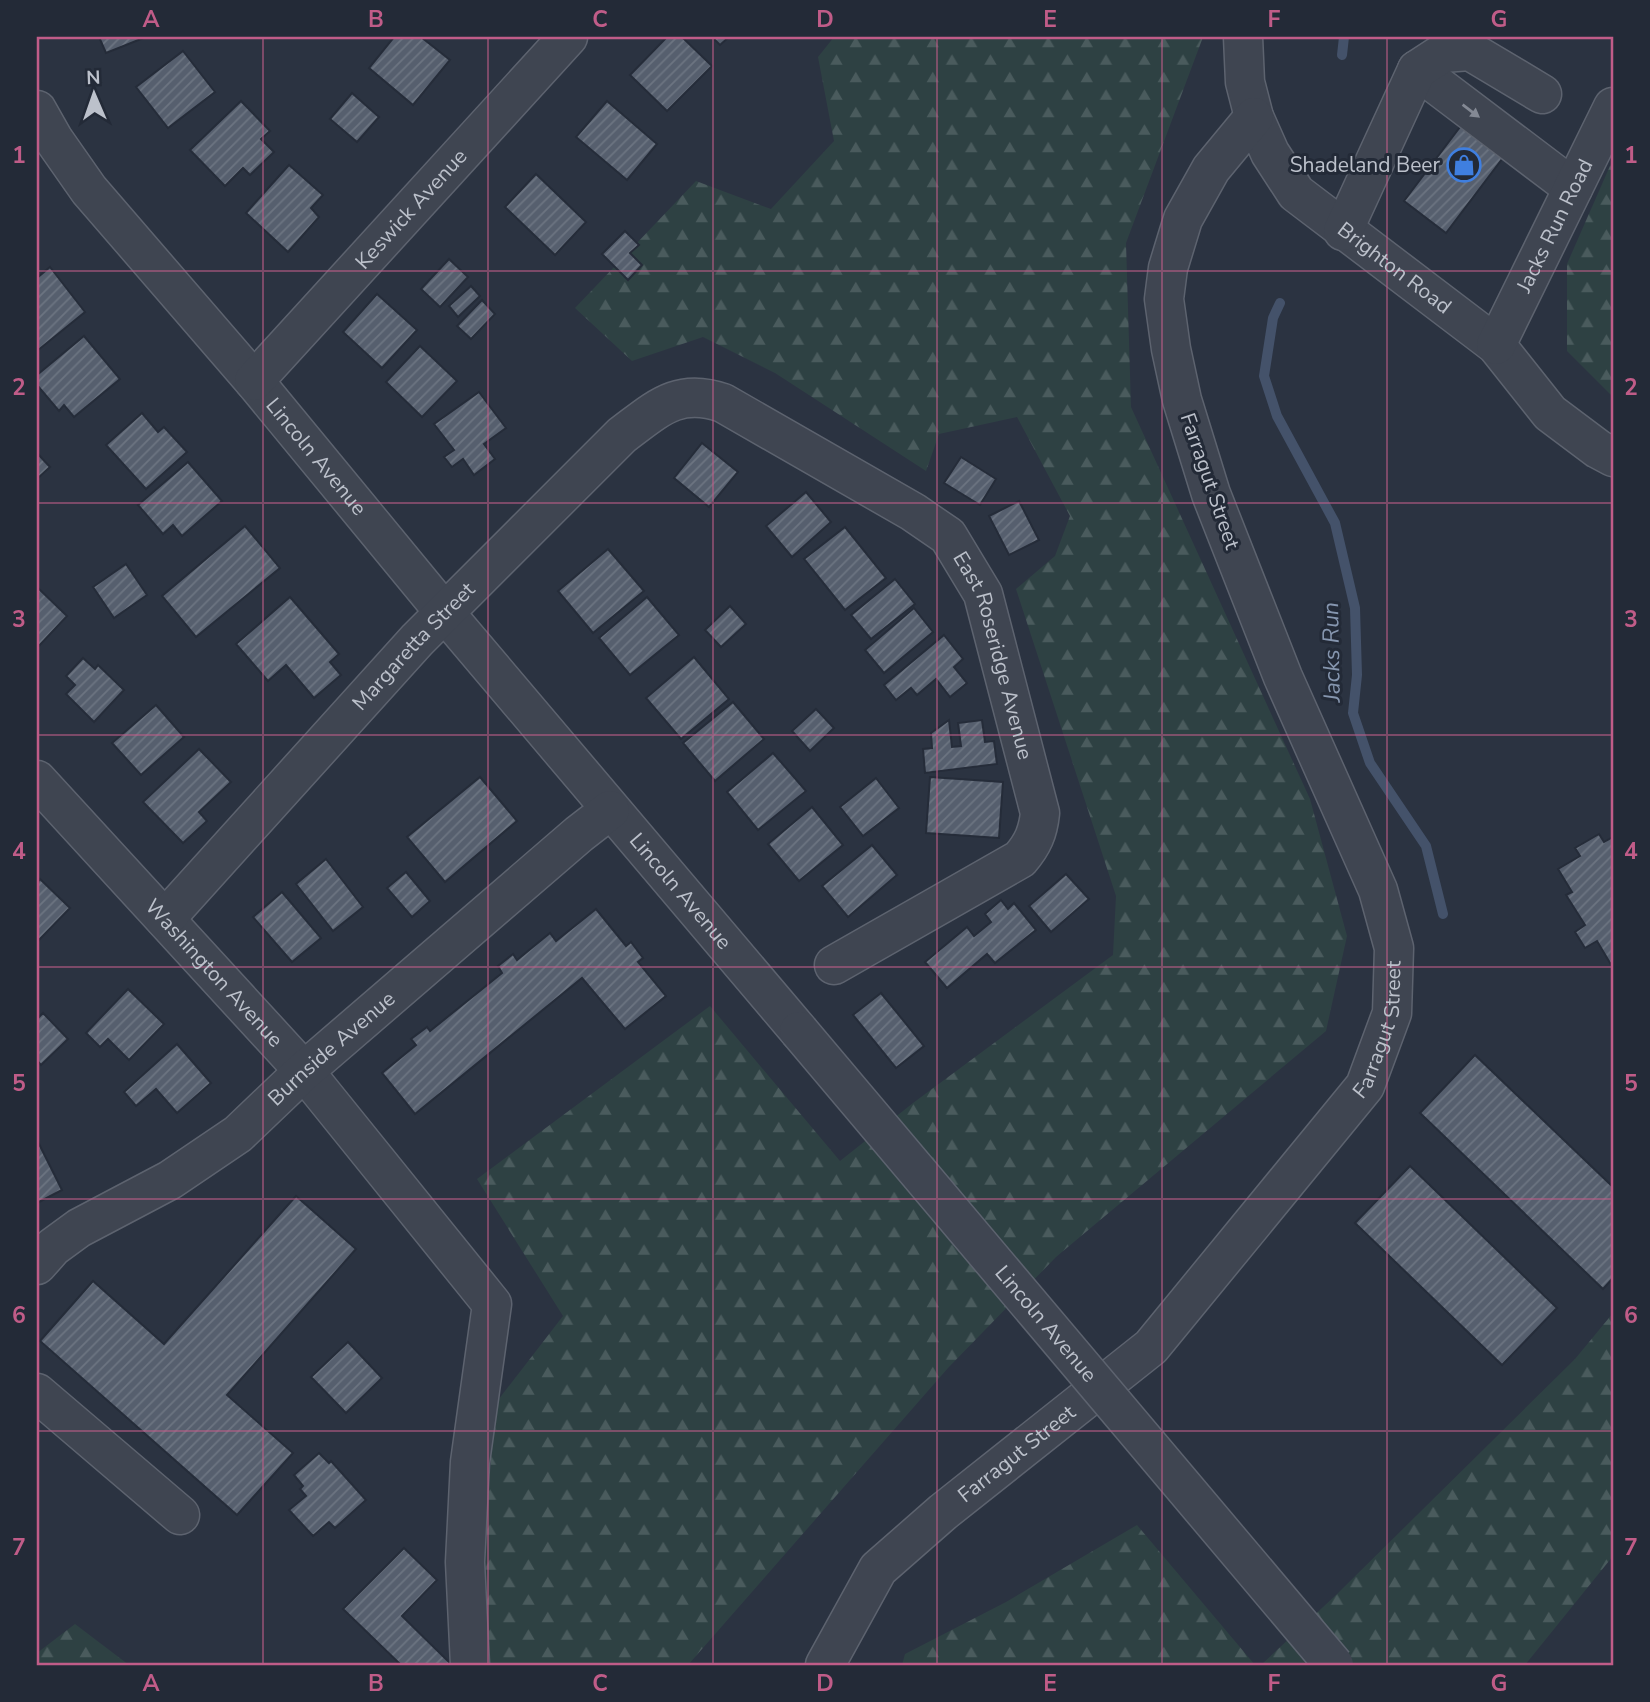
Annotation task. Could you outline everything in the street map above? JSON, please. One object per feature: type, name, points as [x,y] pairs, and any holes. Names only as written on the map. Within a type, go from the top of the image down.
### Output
[{"type":"street","name":"Keswick Avenue","points":[[254,381],[568,37]]},
{"type":"street","name":"Brighton Road","points":[[1243,37],[1245,82],[1254,117],[1270,153],[1296,193],[1496,345],[1550,413],[1613,457]]},
{"type":"street","points":[[1343,231],[1417,70],[1443,53],[1470,51],[1542,94]]},
{"type":"street","points":[[1417,70],[1573,188]]},
{"type":"street","name":"Jacks Run Road","points":[[1496,345],[1613,107]]},
{"type":"street","name":"Lincoln Avenue","points":[[37,110],[89,190],[254,381],[610,810],[1334,1665]]},
{"type":"street","name":"Farragut Street","points":[[825,1665],[878,1569],[943,1512],[1151,1348],[1365,1086],[1392,1013],[1394,948],[1378,890],[1283,677],[1211,494],[1182,400],[1171,349],[1164,299],[1168,268],[1184,219],[1211,169],[1254,117]]},
{"type":"street","name":"East Roseridge Avenue","points":[[685,397],[704,396],[723,403],[913,512],[948,536],[983,594],[1034,787],[1040,813],[1038,828],[1033,844],[1020,859],[834,965]]},
{"type":"street","name":"Margaretta Street","points":[[165,919],[417,640],[622,435],[656,409],[685,397]]},
{"type":"street","name":"Washington Avenue","points":[[37,780],[304,1070],[492,1304],[470,1462],[465,1562],[470,1665]]},
{"type":"street","name":"Burnside Avenue","points":[[37,1265],[53,1247],[79,1228],[170,1180],[238,1134],[304,1070],[610,810]]},
{"type":"street","points":[[37,1393],[180,1515]]},
{"type":"green space","points":[[834,37],[1203,37],[1126,243],[1131,407],[1310,799],[1347,936],[1326,1031],[1056,1257],[948,1368],[688,1665],[476,1665],[495,1404],[563,1316],[477,1179],[710,1006],[840,1161],[913,1103],[1113,955],[1116,896],[1016,589],[1055,556],[1070,516],[1017,417],[939,434],[926,471],[775,373],[703,337],[632,361],[575,308],[696,181],[771,209],[834,141],[818,57]]},
{"type":"green space","points":[[1613,159],[1613,397],[1567,351],[1567,264]]},
{"type":"green space","points":[[1613,1313],[1613,1556],[1525,1665],[1261,1665],[1337,1594],[1575,1359]]},
{"type":"green space","points":[[1137,1525],[1255,1665],[902,1665],[905,1654],[1006,1602]]},
{"type":"green space","points":[[75,1624],[129,1665],[37,1665],[37,1653]]},
{"type":"building","points":[[99,37],[146,37],[106,53]]},
{"type":"building","points":[[394,37],[421,37],[450,60],[413,105],[369,68]]},
{"type":"building","points":[[667,37],[682,37],[712,66],[667,111],[630,75]]},
{"type":"building","points":[[712,37],[729,37],[720,45]]},
{"type":"building","points":[[183,51],[215,92],[168,128],[136,87]]},
{"type":"building","points":[[352,93],[379,117],[357,142],[330,119]]},
{"type":"building","name":"Shadeland Beer","points":[[1482,98],[1524,130],[1446,233],[1404,201]]},
{"type":"building","points":[[241,101],[270,131],[261,139],[274,152],[250,175],[243,168],[225,186],[190,150]]},
{"type":"building","points":[[607,101],[657,144],[627,180],[576,137]]},
{"type":"building","points":[[289,165],[323,195],[311,208],[319,217],[288,252],[246,213]]},
{"type":"building","points":[[536,174],[586,222],[555,255],[505,207]]},
{"type":"building","points":[[625,231],[639,245],[630,253],[642,265],[628,280],[602,254]]},
{"type":"building","points":[[449,259],[468,277],[440,307],[421,289]]},
{"type":"building","points":[[50,267],[85,312],[37,351],[37,278]]},
{"type":"building","points":[[471,286],[480,296],[458,317],[449,306]]},
{"type":"building","points":[[377,294],[417,330],[382,368],[343,332]]},
{"type":"building","points":[[482,300],[495,314],[471,339],[457,326]]},
{"type":"building","points":[[84,336],[120,379],[74,417],[64,405],[59,411],[37,385],[37,375]]},
{"type":"building","points":[[420,346],[457,381],[422,417],[386,382]]},
{"type":"building","points":[[479,392],[506,428],[484,444],[495,459],[474,475],[463,459],[452,467],[444,457],[454,450],[434,424]]},
{"type":"building","points":[[142,413],[158,432],[164,427],[187,452],[146,489],[106,445]]},
{"type":"building","points":[[702,443],[738,472],[709,507],[674,478]]},
{"type":"building","points":[[37,453],[50,467],[37,479]]},
{"type":"building","points":[[961,457],[996,479],[980,505],[944,483]]},
{"type":"building","points":[[188,462],[222,501],[182,536],[173,525],[163,534],[138,505]]},
{"type":"building","points":[[806,492],[831,522],[792,557],[766,526]]},
{"type":"building","points":[[1019,501],[1039,540],[1009,555],[989,516]]},
{"type":"building","points":[[245,526],[280,568],[196,637],[162,596]]},
{"type":"building","points":[[845,527],[886,578],[845,610],[804,559]]},
{"type":"building","points":[[608,549],[644,591],[593,633],[558,591]]},
{"type":"building","points":[[126,564],[147,595],[114,618],[93,587]]},
{"type":"building","points":[[895,579],[915,604],[871,639],[851,615]]},
{"type":"building","points":[[37,587],[67,616],[37,648]]},
{"type":"building","points":[[290,597],[339,654],[330,662],[341,675],[314,698],[286,665],[268,681],[236,644]]},
{"type":"building","points":[[647,597],[679,635],[630,675],[599,638]]},
{"type":"building","points":[[730,606],[746,624],[721,647],[705,630]]},
{"type":"building","points":[[914,608],[933,632],[884,673],[865,650]]},
{"type":"building","points":[[944,635],[963,659],[954,667],[967,683],[950,697],[936,679],[917,695],[911,688],[896,700],[884,685]]},
{"type":"building","points":[[694,657],[729,699],[681,739],[646,698]]},
{"type":"building","points":[[83,658],[95,669],[98,665],[124,690],[94,722],[66,694],[75,685],[66,676]]},
{"type":"building","points":[[733,702],[764,739],[715,781],[683,743]]},
{"type":"building","points":[[156,705],[184,737],[141,775],[112,743]]},
{"type":"building","points":[[816,709],[834,728],[810,751],[792,731]]},
{"type":"building","points":[[949,720],[952,747],[961,746],[958,723],[982,720],[985,742],[994,741],[997,764],[925,773],[923,749],[932,748],[931,733]]},
{"type":"building","points":[[199,749],[231,782],[199,812],[207,821],[183,843],[143,802]]},
{"type":"building","points":[[773,753],[806,791],[758,830],[727,792]]},
{"type":"building","points":[[480,777],[517,821],[445,882],[407,837]]},
{"type":"building","points":[[930,777],[1003,782],[999,838],[926,833]]},
{"type":"building","points":[[876,778],[899,808],[863,836],[840,807]]},
{"type":"building","points":[[812,807],[843,845],[799,881],[768,844]]},
{"type":"building","points":[[1599,834],[1604,842],[1613,837],[1613,968],[1597,941],[1585,948],[1575,932],[1585,925],[1566,895],[1572,892],[1558,869],[1580,856],[1575,848]]},
{"type":"building","points":[[872,845],[897,875],[848,917],[822,886]]},
{"type":"building","points":[[326,859],[363,907],[333,931],[296,884]]},
{"type":"building","points":[[406,872],[430,901],[412,917],[387,888]]},
{"type":"building","points":[[1066,874],[1089,899],[1051,932],[1029,906]]},
{"type":"building","points":[[40,879],[70,908],[37,942],[37,883]]},
{"type":"building","points":[[282,892],[321,938],[292,962],[253,917]]},
{"type":"building","points":[[1001,900],[1008,909],[1014,903],[1036,930],[995,963],[987,954],[947,988],[925,962],[967,927],[974,936],[991,922],[985,914]]},
{"type":"building","points":[[596,909],[626,946],[631,942],[643,958],[638,962],[666,996],[625,1029],[582,978],[415,1114],[382,1073],[416,1045],[411,1039],[427,1027],[430,1031],[502,973],[498,966],[513,954],[517,960],[550,933],[556,941]]},
{"type":"building","points":[[128,989],[164,1024],[129,1060],[108,1039],[100,1047],[86,1033]]},
{"type":"building","points":[[881,993],[924,1046],[896,1068],[853,1015]]},
{"type":"building","points":[[43,1013],[68,1039],[41,1065],[37,1060],[37,1019]]},
{"type":"building","points":[[177,1044],[211,1083],[177,1113],[156,1089],[136,1106],[124,1092]]},
{"type":"building","points":[[1475,1055],[1613,1187],[1613,1278],[1603,1289],[1420,1113]]},
{"type":"building","points":[[37,1140],[62,1190],[37,1203]]},
{"type":"building","points":[[1410,1166],[1557,1308],[1502,1365],[1355,1223]]},
{"type":"building","points":[[296,1196],[356,1249],[227,1395],[293,1453],[237,1515],[40,1341],[93,1281],[164,1344]]},
{"type":"building","points":[[348,1342],[382,1378],[346,1413],[311,1377]]},
{"type":"building","points":[[319,1453],[329,1463],[331,1461],[366,1500],[335,1528],[329,1522],[313,1536],[289,1510],[306,1496],[300,1489],[303,1486],[294,1475]]},
{"type":"building","points":[[404,1548],[437,1580],[402,1616],[452,1665],[401,1665],[343,1609]]},
{"type":"waterway","name":"Jacks Run","points":[[1342,55],[1344,37]]},
{"type":"waterway","name":"Jacks Run","points":[[1280,303],[1273,318],[1264,376],[1277,416],[1335,523],[1355,608],[1357,675],[1353,713],[1370,763],[1426,846],[1443,914]]},
{"type":"place","name":"Shadeland Beer","points":[[1464,165]]}]
